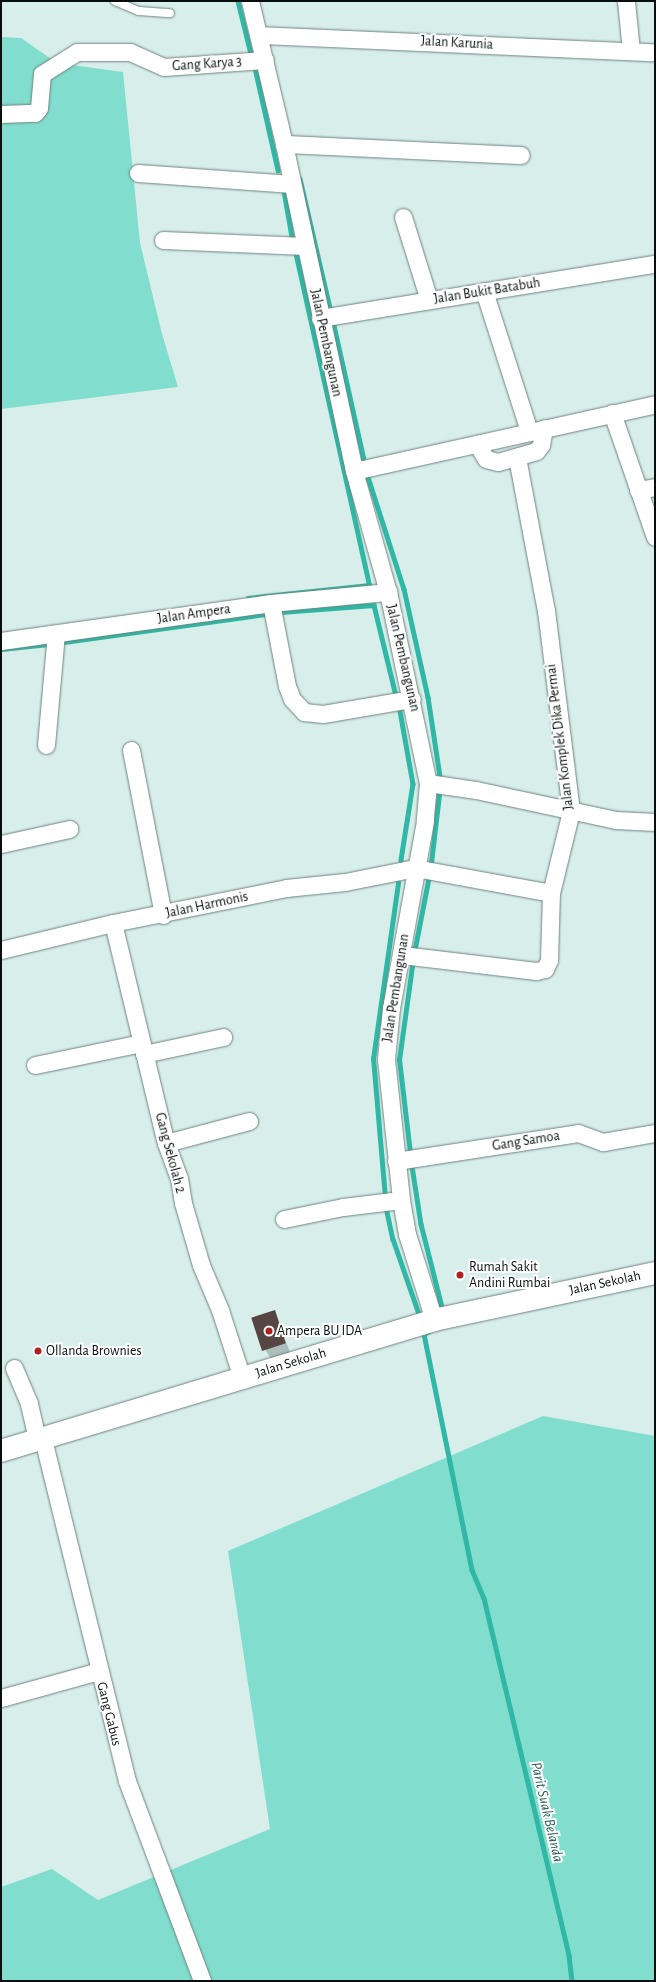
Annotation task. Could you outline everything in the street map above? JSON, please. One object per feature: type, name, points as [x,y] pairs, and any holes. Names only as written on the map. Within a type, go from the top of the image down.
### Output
[{"type":"street","name":"Jalan Pembangunan","points":[[250,1],[261,35],[265,60],[289,144],[292,184],[320,318],[354,471],[388,592],[412,700],[428,782],[425,821],[415,868],[402,954],[391,1008],[386,1060],[396,1161],[407,1234],[434,1320]]},
{"type":"street","points":[[626,1],[631,51]]},
{"type":"street","name":"Jalan Karunia","points":[[261,35],[655,52]]},
{"type":"street","name":"Gang Karya 3","points":[[1,114],[35,113],[39,108],[42,74],[77,52],[130,52],[164,68],[265,60]]},
{"type":"street","points":[[289,144],[521,154]]},
{"type":"street","points":[[138,173],[292,184]]},
{"type":"street","points":[[403,216],[429,300]]},
{"type":"street","points":[[163,240],[305,246]]},
{"type":"street","name":"Jalan Bukit Batabuh","points":[[320,318],[655,264]]},
{"type":"street","points":[[476,444],[486,459],[498,462],[536,451],[541,445],[537,430],[484,292]]},
{"type":"street","points":[[354,471],[655,404]]},
{"type":"street","points":[[612,413],[655,537]]},
{"type":"street","name":"Jalan Komplek Dika Permai","points":[[402,954],[536,971],[545,969],[549,960],[552,893],[571,812],[556,710],[546,611],[517,457]]},
{"type":"street","points":[[638,490],[655,487]]},
{"type":"street","name":"Jalan Ampera","points":[[1,640],[271,603],[388,592]]},
{"type":"street","points":[[271,603],[287,686],[292,698],[304,712],[323,714],[412,700]]},
{"type":"street","points":[[46,745],[56,633]]},
{"type":"street","points":[[131,750],[163,915]]},
{"type":"street","points":[[428,782],[476,790],[571,812],[616,820],[655,822]]},
{"type":"street","points":[[1,844],[69,829]]},
{"type":"street","points":[[415,868],[552,893]]},
{"type":"street","name":"Jalan Harmonis","points":[[1,950],[113,923],[163,915],[286,888],[345,882],[415,868]]},
{"type":"street","name":"Gang Sekolah 2","points":[[113,923],[166,1143],[179,1178],[183,1203],[201,1265],[220,1310],[242,1378]]},
{"type":"street","points":[[35,1065],[223,1037]]},
{"type":"street","points":[[166,1143],[249,1121]]},
{"type":"street","name":"Gang Samoa","points":[[396,1161],[578,1133],[603,1142],[655,1132]]},
{"type":"street","points":[[284,1219],[344,1207],[401,1200]]},
{"type":"street","name":"Jalan Sekolah","points":[[1,1451],[434,1320],[655,1273]]},
{"type":"street","name":"Gang Gabus","points":[[14,1368],[29,1404],[40,1439],[127,1780],[202,1981]]},
{"type":"street","points":[[1,1698],[98,1671]]},
{"type":"lane","points":[[115,1],[139,11],[170,13]]},
{"type":"green space","points":[[1,37],[21,38],[57,63],[123,72],[140,243],[162,334],[178,387],[1,409]]},
{"type":"green space","points":[[543,1416],[655,1436],[655,1981],[1,1981],[1,1887],[52,1869],[98,1900],[270,1829],[228,1551]]},
{"type":"building","name":"Ampera BU IDA","points":[[275,1310],[286,1343],[262,1351],[251,1318]]},
{"type":"waterway","points":[[238,1],[251,54]]},
{"type":"waterway","points":[[255,68],[278,170]]},
{"type":"waterway","points":[[300,179],[330,308]]},
{"type":"waterway","points":[[284,191],[292,237]]},
{"type":"waterway","points":[[248,598],[369,585],[295,252]]},
{"type":"waterway","points":[[333,321],[365,464]]},
{"type":"waterway","points":[[368,477],[404,589],[428,697],[440,776]]},
{"type":"waterway","points":[[281,612],[374,605],[396,696]]},
{"type":"waterway","points":[[64,642],[266,614]]},
{"type":"waterway","points":[[1,649],[49,644]]},
{"type":"waterway","points":[[400,711],[413,784],[401,860]]},
{"type":"waterway","points":[[431,863],[439,795]]},
{"type":"waterway","points":[[414,953],[429,876]]},
{"type":"waterway","points":[[385,1198],[373,1059],[398,883]]},
{"type":"waterway","points":[[410,1153],[399,1060],[413,959]]},
{"type":"waterway","points":[[412,1166],[421,1224],[442,1307]]},
{"type":"waterway","points":[[386,1207],[393,1239],[419,1314]]},
{"type":"waterway","name":"Parit Suak Belanda","points":[[429,1332],[424,1334],[472,1570],[484,1598],[569,1956],[572,1981]]},
{"type":"place","name":"Rumah Sakit Andini Rumbai","points":[[460,1275]]},
{"type":"place","name":"Ampera BU IDA","points":[[269,1331]]},
{"type":"place","name":"Ollanda Brownies","points":[[38,1351]]}]
